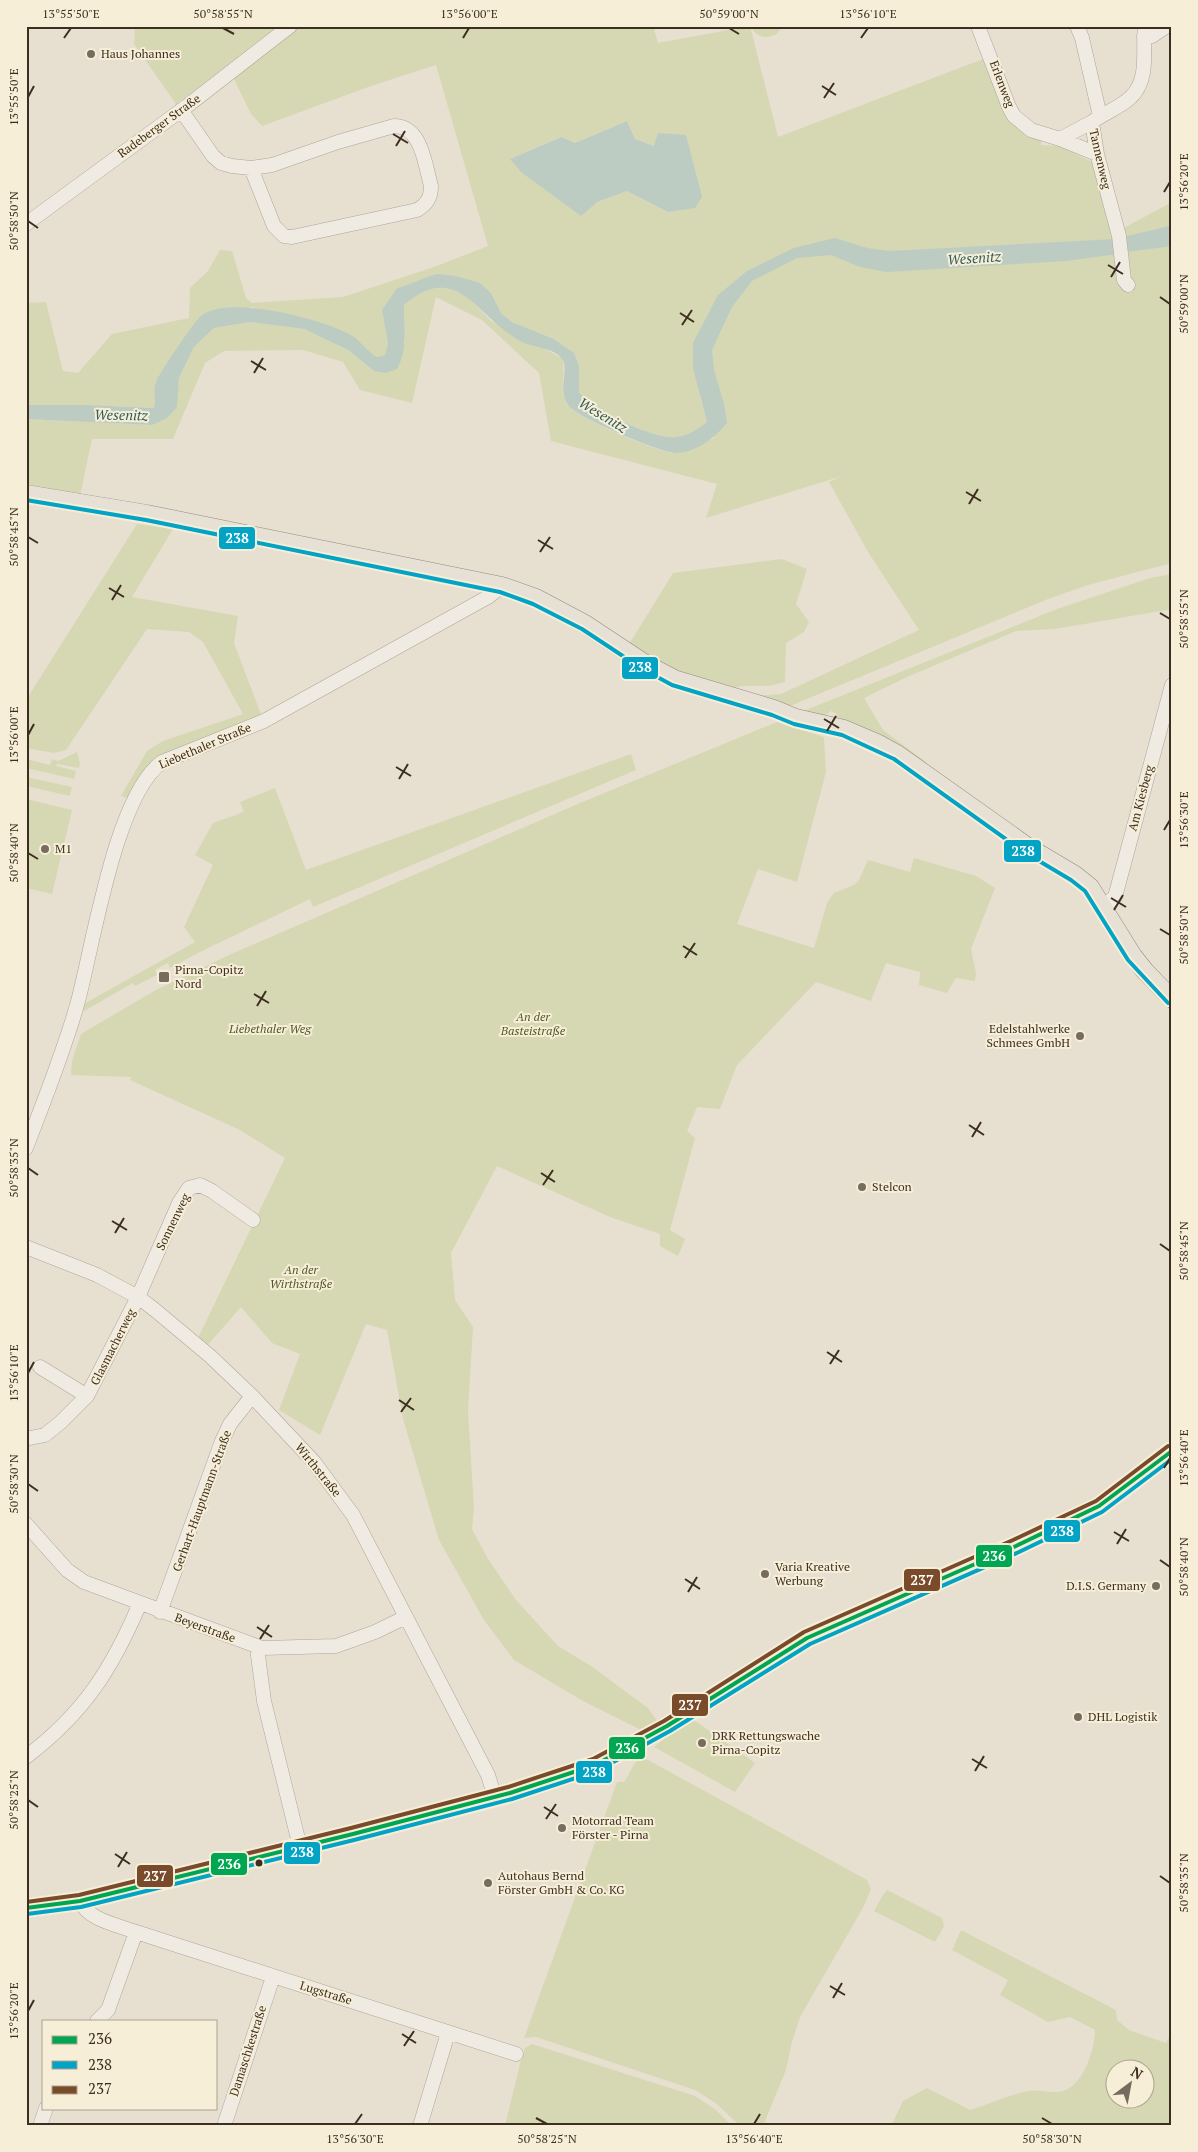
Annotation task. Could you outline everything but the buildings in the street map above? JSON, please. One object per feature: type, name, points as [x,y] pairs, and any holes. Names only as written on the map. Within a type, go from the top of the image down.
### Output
[{"type":"main road","points":[[26,494],[147,514],[502,586],[536,598],[585,624],[644,664],[674,679],[774,709],[796,718],[844,729],[880,744],[1090,887],[1133,956],[1172,999]]},
{"type":"main road","points":[[26,1908],[80,1901],[495,1798],[595,1765],[667,1726],[807,1638],[1099,1506],[1172,1450]]},
{"type":"street","name":"Radeberger Straße","points":[[26,224],[181,110],[290,26]]},
{"type":"street","name":"Erlenweg","points":[[978,26],[1014,116],[1031,130],[1097,154]]},
{"type":"street","points":[[1060,139],[1096,119],[1082,38],[1077,26]]},
{"type":"street","points":[[1145,32],[1152,36],[1168,26]]},
{"type":"street","name":"Tannenweg","points":[[1128,285],[1124,280],[1119,236],[1097,154],[1096,119],[1131,98],[1140,86],[1144,74],[1145,32]]},
{"type":"street","points":[[181,110],[212,156],[221,163],[251,168],[272,164],[394,126],[401,126],[411,131],[416,137],[431,186],[431,193],[429,200],[417,210],[292,237],[284,236],[274,226],[251,168]]},
{"type":"street","name":"Liebethaler Straße","points":[[26,1148],[52,1083],[77,1006],[119,835],[130,808],[154,767],[162,762],[264,721],[488,597],[502,586]]},
{"type":"street","name":"Am Kiesberg","points":[[1103,907],[1115,897],[1172,685]]},
{"type":"street","name":"Sonnenweg","points":[[138,1297],[189,1188],[200,1185],[212,1191],[253,1220]]},
{"type":"street","name":"Wirthstraße","points":[[26,1247],[97,1275],[138,1297],[210,1356],[252,1396],[314,1462],[353,1515],[488,1775],[495,1798]]},
{"type":"street","name":"Glasmacherweg","points":[[30,1438],[45,1435],[87,1396],[138,1297]]},
{"type":"street","name":"Glasmacherweg","points":[[40,1367],[87,1396]]},
{"type":"street","name":"Gerhart-Hauptmann-Straße","points":[[160,1612],[222,1441],[230,1424],[252,1396]]},
{"type":"street","name":"Beyerstraße","points":[[26,1524],[75,1576],[160,1612],[257,1648],[336,1646],[406,1617]]},
{"type":"street","points":[[26,1757],[63,1728],[99,1684],[120,1648],[140,1603]]},
{"type":"street","points":[[257,1648],[264,1701],[300,1847]]},
{"type":"street","name":"Lugstraße","points":[[80,1901],[83,1908],[90,1914],[136,1932],[516,2054]]},
{"type":"street","points":[[98,2020],[108,2010],[136,1932]]},
{"type":"street","name":"Damaschkestraße","points":[[224,2126],[273,1977]]},
{"type":"street","points":[[420,2126],[448,2033]]},
{"type":"street","points":[[40,2126],[45,2110]]},
{"type":"green space","points":[[135,26],[280,26],[176,104],[134,44]]},
{"type":"green space","points":[[298,26],[653,26],[658,43],[750,26],[778,137],[991,56],[1014,116],[1060,139],[1041,142],[1041,145],[1060,146],[1094,163],[1122,229],[1172,202],[1172,225],[1143,232],[1172,226],[1172,563],[1088,585],[1048,599],[790,706],[756,696],[781,694],[919,630],[868,552],[829,482],[842,476],[706,518],[717,484],[551,441],[539,373],[482,320],[436,297],[412,403],[360,390],[343,362],[303,350],[224,351],[205,363],[173,439],[92,439],[80,496],[26,488],[26,419],[152,425],[177,391],[179,378],[194,347],[214,328],[250,322],[304,329],[348,350],[374,371],[405,343],[404,305],[415,296],[430,289],[447,287],[468,297],[491,321],[562,358],[565,400],[569,406],[587,419],[636,441],[674,453],[714,438],[697,385],[707,422],[685,435],[667,437],[657,435],[619,420],[597,408],[579,392],[579,365],[574,353],[554,339],[512,322],[501,313],[491,293],[480,283],[396,289],[382,310],[388,344],[386,355],[377,357],[366,350],[352,335],[251,307],[187,335],[155,383],[155,408],[26,405],[26,303],[46,302],[63,371],[78,373],[112,334],[189,318],[190,288],[208,271],[220,250],[232,251],[246,298],[252,303],[343,297],[434,267],[488,246],[436,65],[371,86],[262,126],[251,114],[233,77]],"holes":[[[627,121],[635,139],[654,146],[668,212],[627,191],[597,202],[510,159],[560,137],[575,143]]]},
{"type":"green space","points":[[751,26],[782,26],[777,34],[765,37],[756,33]]},
{"type":"green space","points":[[137,524],[173,529],[132,597],[238,616],[234,643],[262,717],[154,759],[145,771],[131,799],[121,796],[147,751],[163,741],[243,714],[203,642],[189,632],[147,629],[66,750],[54,753],[26,748],[26,700]]},
{"type":"green space","points":[[782,559],[807,569],[796,604],[809,622],[804,632],[786,643],[785,682],[770,686],[741,686],[732,689],[691,679],[628,646],[673,573]]},
{"type":"green space","points":[[1172,574],[1172,609],[1055,629],[1016,631],[907,677],[864,698],[883,730],[926,762],[923,765],[833,720],[837,714],[831,711],[822,718],[801,712],[1057,609],[1150,578]]},
{"type":"green space","points":[[777,722],[824,737],[826,772],[797,882],[758,869],[737,924],[814,948],[827,903],[834,893],[854,885],[859,880],[868,860],[910,872],[914,858],[976,876],[995,888],[971,949],[976,973],[975,981],[956,978],[947,993],[919,985],[920,972],[886,963],[871,1001],[816,982],[737,1065],[720,1109],[697,1107],[687,1131],[695,1138],[670,1230],[685,1239],[678,1256],[660,1246],[660,1234],[610,1217],[497,1166],[451,1253],[455,1300],[473,1327],[468,1411],[474,1507],[472,1529],[488,1559],[516,1600],[558,1646],[591,1666],[648,1708],[657,1721],[641,1730],[583,1701],[514,1660],[484,1620],[439,1540],[403,1419],[387,1330],[366,1324],[320,1435],[279,1410],[300,1354],[272,1343],[241,1307],[206,1347],[197,1340],[285,1158],[240,1130],[130,1080],[131,1077],[71,1075],[72,1061],[81,1034],[154,991],[229,955],[580,803]]},
{"type":"green space","points":[[77,752],[80,763],[79,768],[57,764],[56,766],[76,771],[74,779],[26,768],[26,759],[50,765],[52,759],[58,761]]},
{"type":"green space","points":[[631,754],[636,770],[313,907],[310,899],[170,968],[168,963],[155,970],[157,975],[135,986],[133,983],[84,1011],[79,1010],[80,1006],[195,942],[184,927],[213,865],[195,855],[213,823],[244,812],[240,802],[275,788],[306,870]]},
{"type":"green space","points":[[26,777],[72,787],[70,796],[26,786]]},
{"type":"green space","name":"M1","points":[[26,799],[72,810],[52,894],[26,888]]},
{"type":"green space","points":[[691,1718],[755,1763],[735,1792],[654,1747]]},
{"type":"green space","points":[[640,1758],[648,1760],[867,1880],[871,1889],[864,1906],[800,2017],[786,2070],[763,2126],[740,2126],[717,2104],[695,2090],[536,2037],[524,2038],[617,1782],[624,1782]]},
{"type":"green space","points":[[887,1890],[942,1918],[944,1926],[935,1942],[874,1911]]},
{"type":"green space","points":[[961,1930],[1116,2010],[1117,2020],[1129,2030],[1166,2043],[1172,2032],[1172,2126],[891,2126],[903,2101],[927,2088],[970,2110],[1028,2091],[1059,2092],[1075,2084],[1090,2057],[1095,2030],[1070,2017],[1048,2022],[1000,1995],[1008,1980],[952,1950]]},
{"type":"green space","points":[[532,2044],[695,2096],[716,2110],[732,2126],[505,2126],[525,2048]]},
{"type":"water","points":[[627,121],[635,139],[654,146],[658,133],[686,135],[702,197],[695,208],[668,212],[627,191],[597,202],[581,216],[521,172],[510,159],[561,137],[575,143]]},
{"type":"water","points":[[1172,225],[1172,246],[1126,252],[1124,237]]},
{"type":"water","name":"Wesenitz","points":[[835,238],[867,248],[889,251],[1116,239],[1118,254],[1066,261],[887,272],[860,267],[831,255],[797,258],[752,281],[732,307],[712,350],[714,370],[724,404],[727,423],[705,443],[684,452],[667,451],[638,441],[603,426],[576,411],[565,400],[563,387],[565,369],[562,359],[558,355],[520,341],[505,331],[466,297],[453,290],[439,288],[423,292],[404,305],[405,338],[403,354],[397,369],[386,373],[374,371],[348,350],[304,329],[250,322],[214,328],[194,347],[179,378],[177,407],[167,418],[152,425],[26,419],[26,405],[154,408],[155,385],[164,368],[197,320],[214,310],[232,307],[253,308],[298,316],[320,322],[351,335],[377,357],[385,355],[388,344],[382,310],[396,289],[436,274],[456,276],[480,283],[491,293],[501,313],[512,322],[554,339],[574,353],[579,365],[579,392],[597,408],[619,420],[657,435],[676,437],[685,435],[707,422],[693,368],[693,343],[718,295],[747,271],[794,248]]},
{"type":"transit line","name":"238","points":[[26,500],[146,520],[500,592],[533,604],[582,629],[641,668],[672,685],[772,715],[794,724],[842,735],[894,759],[1024,852],[1071,880],[1085,891],[1128,960],[1168,1003]]},
{"type":"transit line","name":"237","points":[[26,1902],[79,1895],[351,1828],[508,1787],[593,1759],[664,1721],[804,1632],[1013,1540],[1096,1501],[1168,1446]]},
{"type":"transit line","name":"236","points":[[26,1908],[80,1901],[353,1834],[510,1793],[595,1765],[667,1726],[807,1638],[1016,1546],[1099,1506],[1172,1451]]},
{"type":"transit line","name":"238","points":[[27,1914],[81,1907],[354,1840],[512,1799],[597,1771],[670,1731],[810,1644],[1019,1552],[1102,1512],[1172,1459]]},
{"type":"place","name":"Haus Johannes","points":[[91,54]]},
{"type":"place","name":"M1","points":[[45,849]]},
{"type":"place","name":"Pirna-Copitz Nord","points":[[164,977]]},
{"type":"place","name":"Edelstahlwerke Schmees GmbH","points":[[1080,1036]]},
{"type":"place","name":"Stelcon","points":[[862,1187]]},
{"type":"place","name":"Varia Kreative Werbung","points":[[765,1574]]},
{"type":"place","name":"D.I.S. Germany","points":[[1156,1586]]},
{"type":"place","name":"DHL Logistik","points":[[1078,1717]]},
{"type":"place","name":"DRK Rettungswache Pirna-Copitz","points":[[702,1743]]},
{"type":"place","name":"Motorrad Team Förster - Pirna","points":[[562,1828]]},
{"type":"place","name":"Autohaus Bernd Förster GmbH & Co. KG","points":[[488,1883]]},
{"type":"park label","name":"An der Basteistraße","points":[[533,1024]]},
{"type":"park label","name":"Liebethaler Weg","points":[[270,1029]]},
{"type":"park label","name":"An der Wirthstraße","points":[[301,1277]]}]
